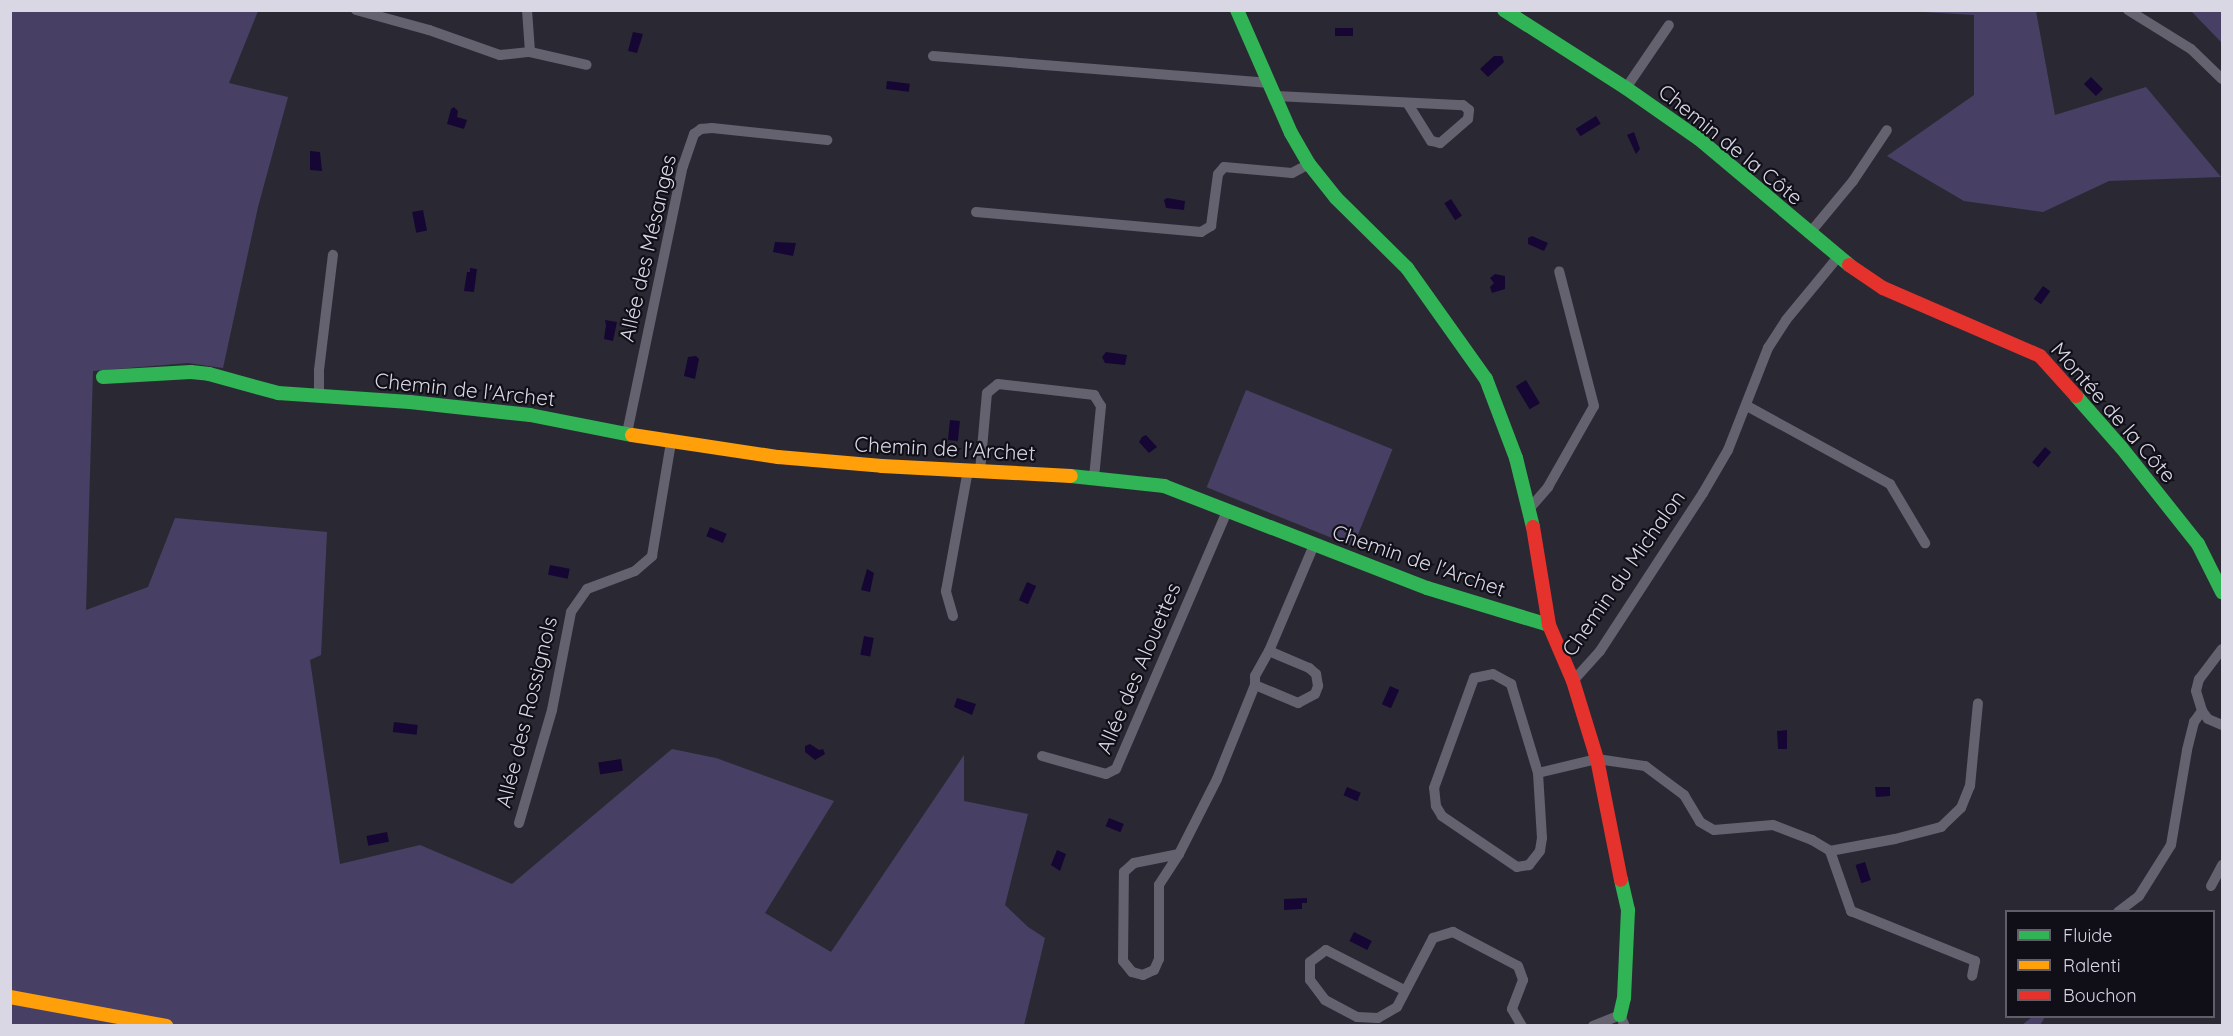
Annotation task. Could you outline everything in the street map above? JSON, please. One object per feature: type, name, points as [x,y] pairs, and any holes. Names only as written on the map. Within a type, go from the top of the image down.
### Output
[{"type":"street","points":[[356,10],[429,30],[500,55],[530,52],[587,65]]},
{"type":"street","points":[[527,10],[530,52]]},
{"type":"street","points":[[1237,10],[1291,132],[1309,164],[1336,198],[1407,268],[1486,379],[1516,458],[1530,508],[1549,625],[1573,681]]},
{"type":"street","name":"Chemin de la Côte","points":[[1504,10],[1626,88],[1699,139],[1838,257]]},
{"type":"street","points":[[2128,10],[2191,49],[2213,67],[2223,79]]},
{"type":"street","name":"Chemin de la Côte","points":[[1626,88],[1669,25]]},
{"type":"street","points":[[933,56],[1408,104],[1433,102],[1463,105],[1469,110],[1468,119],[1440,143],[1431,141],[1408,104]]},
{"type":"street","name":"Allée des Mésanges","points":[[627,432],[683,166],[694,134],[701,129],[712,128],[827,140]]},
{"type":"street","name":"Chemin de la Côte","points":[[1809,234],[1853,182],[1887,130]]},
{"type":"street","points":[[976,212],[1201,232],[1211,226],[1218,174],[1224,167],[1292,172],[1309,164]]},
{"type":"street","points":[[319,397],[319,370],[333,255]]},
{"type":"street","name":"Chemin du Michalon","points":[[1622,1020],[1628,910],[1597,759],[1573,681],[1600,651],[1656,568],[1728,450],[1768,348],[1786,320],[1838,257]]},
{"type":"street","name":"Montée de la Côte","points":[[1838,257],[1883,288],[2040,356],[2121,447],[2198,544],[2223,592]]},
{"type":"street","points":[[1530,508],[1548,487],[1594,406],[1559,271]]},
{"type":"street","name":"Chemin de l'Archet","points":[[103,377],[191,372],[210,374],[278,393],[410,402],[530,415],[671,442],[778,457],[1094,477],[1164,486],[1427,588],[1549,625]]},
{"type":"street","points":[[953,616],[946,591],[974,471],[987,393],[998,384],[1094,395],[1101,406],[1094,477]]},
{"type":"street","points":[[1747,406],[1890,484],[1925,543]]},
{"type":"street","name":"Allée des Rossignols","points":[[519,823],[552,710],[572,612],[587,590],[635,571],[652,556],[671,442]]},
{"type":"street","name":"Allée des Alouettes","points":[[1041,756],[1106,774],[1116,770],[1227,510]]},
{"type":"street","points":[[1179,854],[1134,863],[1124,872],[1123,962],[1132,972],[1143,975],[1154,970],[1159,959],[1160,885],[1179,854],[1216,779],[1255,685],[1255,676],[1269,651],[1314,545]]},
{"type":"street","points":[[2223,649],[2199,679],[2196,691],[2202,711],[2208,718],[2223,725]]},
{"type":"street","points":[[1255,685],[1298,703],[1315,694],[1318,686],[1316,674],[1309,668],[1269,651]]},
{"type":"street","points":[[1493,674],[1511,684],[1538,772],[1542,838],[1540,851],[1529,865],[1517,867],[1442,816],[1436,806],[1434,788],[1474,678],[1493,674]]},
{"type":"street","points":[[1830,851],[1895,839],[1941,826],[1961,808],[1970,786],[1978,703]]},
{"type":"street","points":[[2121,910],[2139,896],[2171,845],[2187,750],[2194,722],[2202,711]]},
{"type":"street","points":[[1538,772],[1597,759],[1645,766],[1683,795],[1700,822],[1714,830],[1773,825],[1812,840],[1830,851],[1851,911],[1975,961],[1972,976]]},
{"type":"street","points":[[2211,886],[2223,865]]},
{"type":"street","points":[[1404,990],[1326,950],[1310,962],[1311,980],[1325,1000],[1357,1017],[1378,1018],[1397,1007],[1433,938],[1453,932],[1518,966],[1523,980],[1512,1009],[1522,1026]]},
{"type":"street","points":[[10,997],[166,1026]]},
{"type":"street","points":[[1593,1026],[1622,1020]]},
{"type":"shaded area","points":[[10,11],[258,11],[229,83],[288,97],[258,207],[223,368],[188,363],[93,371],[86,610],[148,587],[175,518],[327,532],[321,655],[310,660],[340,864],[420,845],[512,884],[672,749],[716,758],[834,801],[765,913],[831,952],[964,755],[964,801],[1028,814],[1005,905],[1028,927],[1045,938],[1024,1025],[11,1025]]},
{"type":"shaded area","points":[[1906,11],[2036,11],[2055,115],[2146,87],[2221,177],[2109,181],[2043,212],[1964,201],[1887,156],[1974,95],[1974,15]]},
{"type":"shaded area","points":[[2191,11],[2222,11],[2222,43]]},
{"type":"shaded area","points":[[1335,28],[1353,28],[1353,36],[1335,36]]},
{"type":"shaded area","points":[[633,32],[643,34],[637,53],[628,51]]},
{"type":"shaded area","points":[[1494,56],[1502,56],[1504,62],[1488,77],[1480,69]]},
{"type":"shaded area","points":[[2091,77],[2103,89],[2096,96],[2084,84]]},
{"type":"shaded area","points":[[887,81],[910,84],[909,92],[886,89]]},
{"type":"shaded area","points":[[454,107],[458,111],[457,117],[467,120],[464,129],[447,124],[451,109]]},
{"type":"shaded area","points":[[1596,116],[1601,124],[1580,136],[1576,129]]},
{"type":"shaded area","points":[[1634,132],[1640,149],[1636,154],[1627,135]]},
{"type":"shaded area","points":[[310,151],[320,152],[322,171],[310,170]]},
{"type":"shaded area","points":[[1167,198],[1185,201],[1184,210],[1166,208],[1164,200]]},
{"type":"shaded area","points":[[1451,199],[1462,216],[1455,220],[1444,203]]},
{"type":"shaded area","points":[[423,210],[427,231],[416,233],[412,212]]},
{"type":"shaded area","points":[[1532,236],[1548,243],[1544,251],[1528,244],[1528,238]]},
{"type":"shaded area","points":[[775,242],[796,243],[793,256],[773,252]]},
{"type":"shaded area","points":[[470,268],[477,269],[474,292],[464,291],[467,272],[470,272]]},
{"type":"shaded area","points":[[1495,274],[1505,276],[1505,289],[1492,293],[1490,287],[1494,283],[1490,278]]},
{"type":"shaded area","points":[[2043,286],[2050,291],[2041,304],[2034,299]]},
{"type":"shaded area","points":[[605,320],[617,322],[613,341],[604,339]]},
{"type":"shaded area","points":[[1106,352],[1127,355],[1125,365],[1105,363],[1102,357]]},
{"type":"shaded area","points":[[696,356],[699,359],[695,379],[684,376],[688,357]]},
{"type":"shaded area","points":[[1526,380],[1540,403],[1530,409],[1516,386]]},
{"type":"shaded area","points":[[1246,390],[1392,449],[1353,547],[1207,487]]},
{"type":"shaded area","points":[[950,420],[960,421],[958,441],[948,440]]},
{"type":"shaded area","points":[[1146,435],[1157,447],[1149,453],[1139,442]]},
{"type":"shaded area","points":[[2045,447],[2051,452],[2038,467],[2032,462]]},
{"type":"shaded area","points":[[710,527],[727,534],[723,543],[706,536]]},
{"type":"shaded area","points":[[550,565],[570,569],[568,579],[548,575]]},
{"type":"shaded area","points":[[867,569],[874,573],[870,592],[861,590]]},
{"type":"shaded area","points":[[1027,582],[1036,586],[1028,604],[1019,600]]},
{"type":"shaded area","points":[[864,636],[874,638],[870,657],[860,655]]},
{"type":"shaded area","points":[[1390,686],[1399,690],[1391,708],[1382,704]]},
{"type":"shaded area","points":[[957,698],[976,704],[972,715],[954,707]]},
{"type":"shaded area","points":[[394,722],[418,725],[417,735],[393,732]]},
{"type":"shaded area","points":[[1787,730],[1787,749],[1778,749],[1777,731]]},
{"type":"shaded area","points":[[810,744],[819,750],[823,749],[825,754],[815,760],[805,752],[805,746]]},
{"type":"shaded area","points":[[621,759],[623,771],[600,774],[598,763]]},
{"type":"shaded area","points":[[1347,787],[1361,793],[1357,801],[1343,795]]},
{"type":"shaded area","points":[[1875,787],[1890,787],[1890,796],[1876,797]]},
{"type":"shaded area","points":[[1109,818],[1124,824],[1120,832],[1106,826]]},
{"type":"shaded area","points":[[387,832],[389,842],[368,846],[366,836]]},
{"type":"shaded area","points":[[1057,850],[1066,854],[1060,871],[1051,865]]},
{"type":"shaded area","points":[[1865,862],[1871,880],[1861,883],[1855,865]]},
{"type":"shaded area","points":[[1307,898],[1307,903],[1302,903],[1302,909],[1284,910],[1284,899]]},
{"type":"shaded area","points":[[1354,932],[1372,941],[1367,950],[1349,941]]},
{"type":"shaded area","points":[[2031,1018],[2044,1018],[2040,1025],[2022,1025]]},
{"type":"traffic: fast","points":[[1237,10],[1291,133],[1309,164],[1336,198],[1407,268],[1486,379],[1516,458],[1533,527]]},
{"type":"traffic: fast","points":[[1504,10],[1626,88],[1699,139],[1849,265]]},
{"type":"traffic: fast","points":[[103,377],[191,372],[209,374],[278,393],[410,402],[530,415],[632,435]]},
{"type":"traffic: fast","points":[[2076,396],[2121,447],[2198,544],[2222,592]]},
{"type":"traffic: fast","points":[[1071,476],[1164,486],[1427,588],[1549,625]]},
{"type":"traffic: fast","points":[[1620,1015],[1624,998],[1628,910],[1621,880]]},
{"type":"traffic: slow","points":[[632,435],[778,457],[882,466],[1071,476]]},
{"type":"traffic: slow","points":[[10,997],[166,1026]]},
{"type":"traffic: jam","points":[[1849,265],[1883,288],[2040,356],[2076,396]]},
{"type":"traffic: jam","points":[[1533,527],[1549,625],[1573,681],[1597,759],[1621,880]]}]
